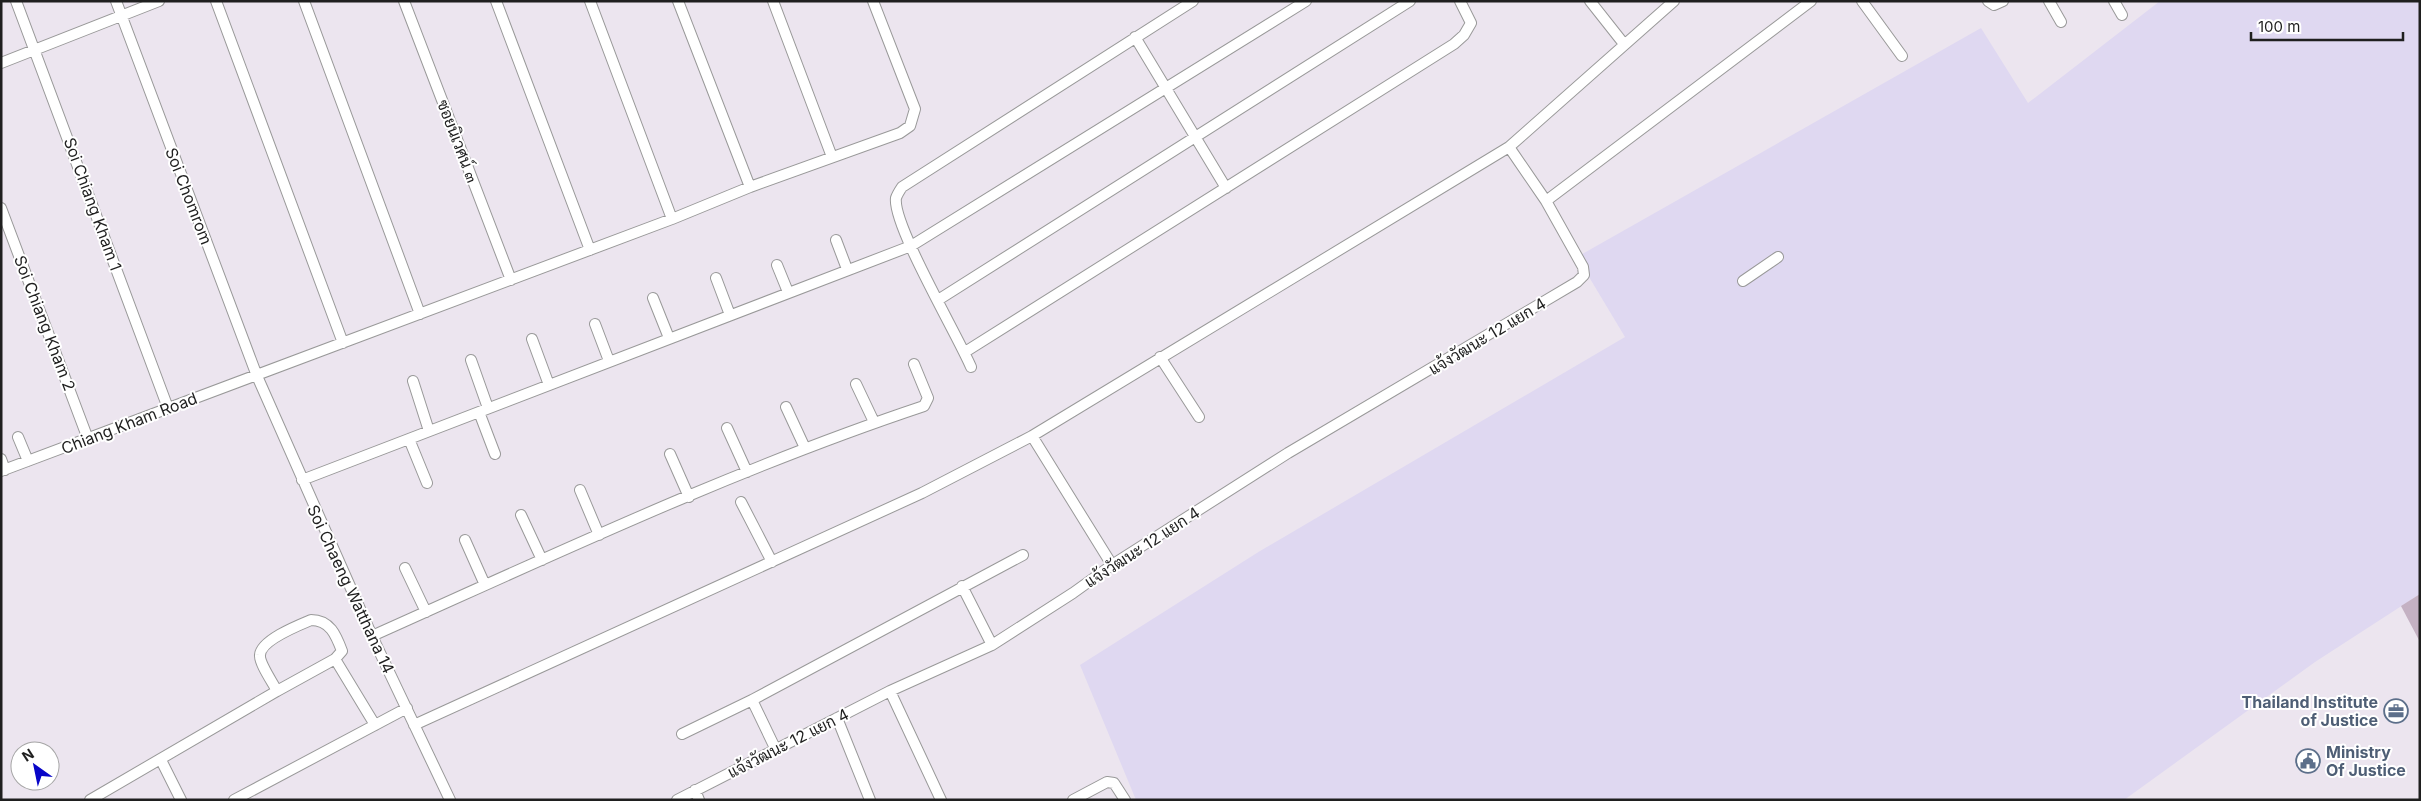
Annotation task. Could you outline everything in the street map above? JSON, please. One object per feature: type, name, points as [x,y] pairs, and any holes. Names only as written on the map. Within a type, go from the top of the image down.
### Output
[{"type":"street","name":"Soi Chiang Kham 1","points":[[16,1],[36,50],[168,408]]},
{"type":"street","name":"Soi Chomrom","points":[[116,1],[258,376]]},
{"type":"street","points":[[1,63],[159,1]]},
{"type":"street","points":[[216,1],[342,343]]},
{"type":"street","points":[[304,1],[420,314]]},
{"type":"street","name":"ซอยนิเวศน์ ๓","points":[[404,1],[511,280]]},
{"type":"street","points":[[496,1],[590,250]]},
{"type":"street","points":[[590,1],[672,220]]},
{"type":"street","points":[[678,1],[750,187]]},
{"type":"street","points":[[773,1],[832,157]]},
{"type":"street","name":"Chiang Kham Road","points":[[3,471],[672,220],[750,187],[900,133],[910,126],[914,119],[915,109],[873,1]]},
{"type":"street","points":[[971,367],[910,246],[896,198],[902,187],[1193,1]]},
{"type":"street","points":[[302,480],[910,246],[1306,1]]},
{"type":"street","points":[[938,300],[1410,1]]},
{"type":"street","points":[[965,352],[1454,44],[1464,35],[1471,23],[1460,1]]},
{"type":"street","points":[[1590,1],[1624,44]]},
{"type":"street","points":[[414,724],[772,562],[922,492],[1032,436],[1509,147],[1674,1]]},
{"type":"street","points":[[1509,147],[1546,201],[1811,1]]},
{"type":"street","points":[[1862,1],[1902,56]]},
{"type":"street","points":[[1988,1],[1994,6],[2003,1]]},
{"type":"street","points":[[2049,1],[2061,22]]},
{"type":"street","points":[[2114,1],[2122,15]]},
{"type":"street","points":[[1135,37],[1226,188]]},
{"type":"street","name":"แจ้งวัฒนะ 12 แยก 4","points":[[677,800],[697,795],[837,718],[890,691],[992,644],[1074,593],[1112,564],[1288,453],[1577,282],[1584,275],[1583,267],[1546,201]]},
{"type":"street","name":"Soi Chiang Kham 2","points":[[1,208],[88,439]]},
{"type":"street","points":[[836,240],[847,269]]},
{"type":"street","points":[[1743,281],[1778,257]]},
{"type":"street","points":[[777,265],[788,292]]},
{"type":"street","points":[[716,278],[730,315]]},
{"type":"street","points":[[653,298],[669,338]]},
{"type":"street","points":[[595,324],[609,361]]},
{"type":"street","points":[[532,339],[549,385]]},
{"type":"street","points":[[1160,357],[1199,417]]},
{"type":"street","points":[[472,360],[495,454]]},
{"type":"street","points":[[372,636],[599,535],[805,448],[874,422],[924,406],[928,398],[914,364]]},
{"type":"street","name":"Soi Chaeng Watthana 14","points":[[258,376],[372,636],[450,800]]},
{"type":"street","points":[[412,381],[429,431]]},
{"type":"street","points":[[856,384],[874,422]]},
{"type":"street","points":[[786,407],[805,448]]},
{"type":"street","points":[[727,428],[748,472]]},
{"type":"street","points":[[1032,436],[1112,564]]},
{"type":"street","points":[[18,437],[28,461]]},
{"type":"street","points":[[409,439],[427,483]]},
{"type":"street","points":[[670,454],[689,497]]},
{"type":"street","points":[[1,460],[3,471]]},
{"type":"street","points":[[580,490],[599,535]]},
{"type":"street","points":[[741,502],[772,562]]},
{"type":"street","points":[[521,516],[542,560]]},
{"type":"street","points":[[465,540],[485,585]]},
{"type":"street","points":[[682,734],[752,700],[1023,555]]},
{"type":"street","points":[[405,568],[426,612]]},
{"type":"street","points":[[962,586],[992,644]]},
{"type":"street","points":[[90,800],[335,659],[342,651],[328,625],[324,622],[312,620],[278,636],[263,647],[260,655],[277,691]]},
{"type":"street","points":[[335,659],[375,725]]},
{"type":"street","points":[[890,691],[941,800]]},
{"type":"street","points":[[752,700],[776,750]]},
{"type":"street","points":[[234,800],[407,708]]},
{"type":"street","points":[[837,718],[870,800]]},
{"type":"street","points":[[161,760],[181,800]]},
{"type":"street","points":[[1074,800],[1107,782],[1114,783],[1125,800]]},
{"type":"shaded area","points":[[2160,1],[2420,1],[2420,594],[2315,662],[2124,800],[1136,800],[1080,665],[1260,551],[1625,337],[1577,257],[1981,28],[2028,103]]},
{"type":"shaded area","points":[[2420,594],[2420,642],[2401,606]]},
{"type":"place","name":"Thailand Institute of Justice","points":[[2396,711]]},
{"type":"place","name":"Ministry Of Justice","points":[[2308,761]]}]
